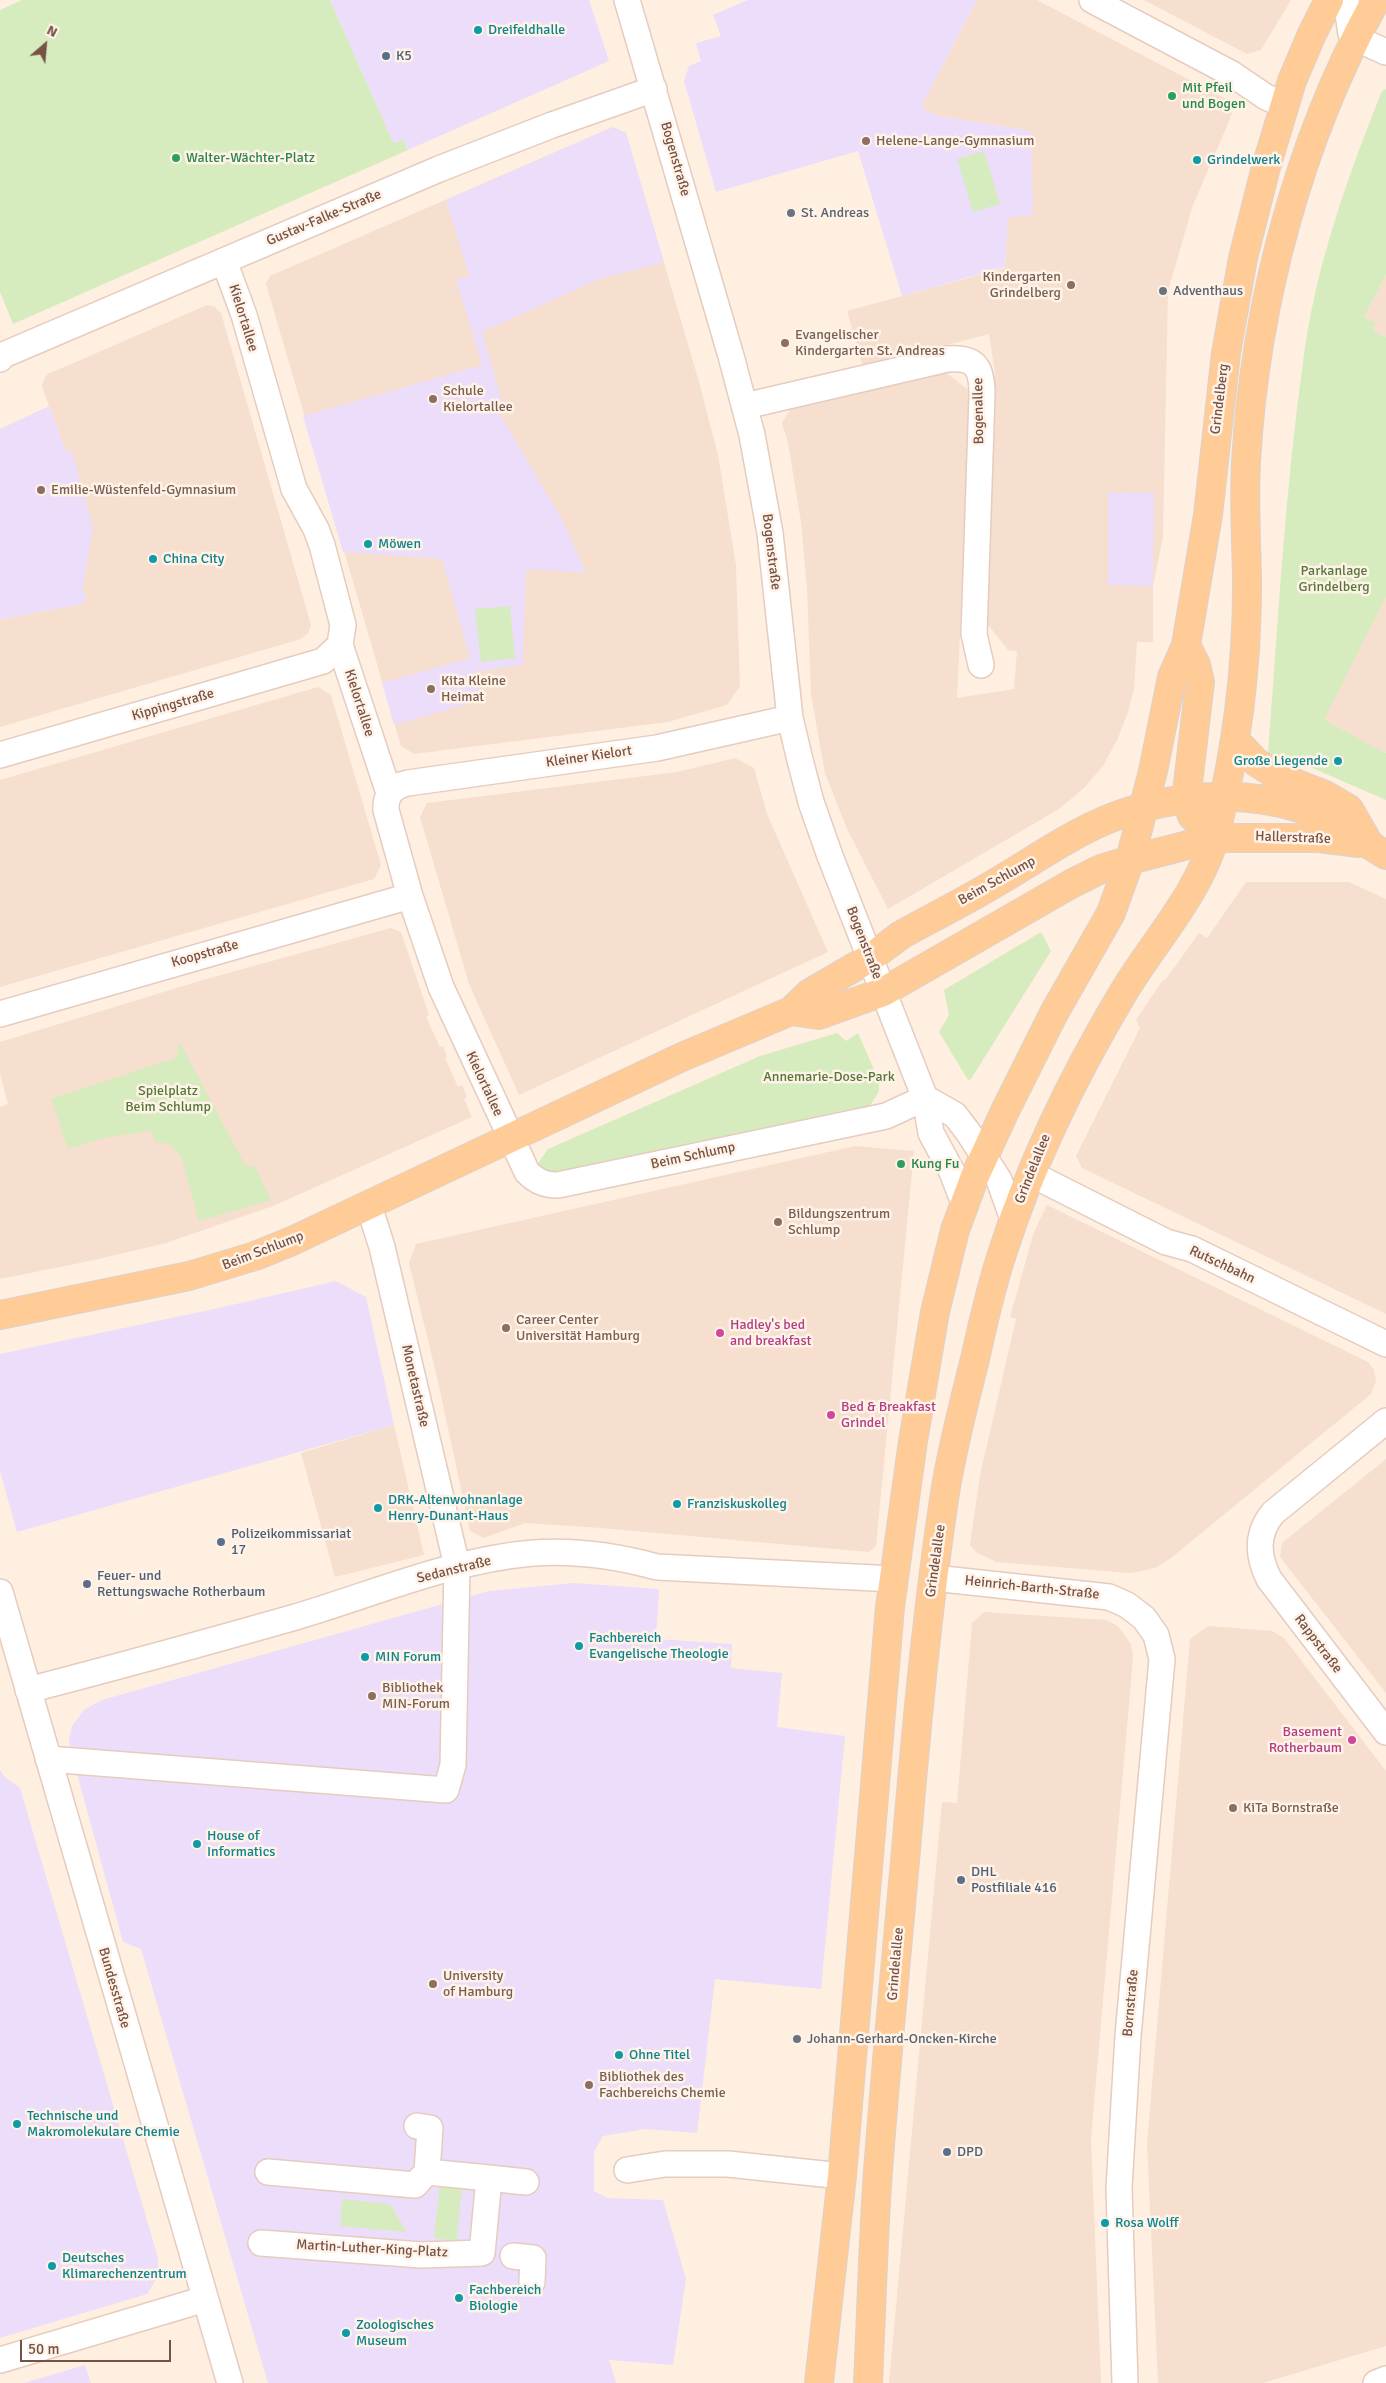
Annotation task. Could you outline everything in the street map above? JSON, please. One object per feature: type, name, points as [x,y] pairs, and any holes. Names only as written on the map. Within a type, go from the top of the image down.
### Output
[{"type":"main road","name":"Grindelberg","points":[[1144,807],[1172,677],[1186,645],[1208,515],[1219,404],[1238,283],[1275,101],[1301,56],[1329,0]]},
{"type":"main road","points":[[1222,798],[1235,740],[1245,622],[1247,573],[1244,526],[1246,463],[1255,371],[1272,281],[1294,198],[1330,91],[1355,38],[1376,0]]},
{"type":"main road","points":[[1186,645],[1196,664],[1200,682],[1186,800],[1192,816],[1215,838]]},
{"type":"main road","points":[[1235,740],[1256,762],[1279,777],[1325,794],[1349,809],[1378,850]]},
{"type":"main road","name":"Beim Schlump","points":[[0,1316],[223,1267],[292,1241],[707,1046],[791,1011],[810,993],[870,958],[901,935],[995,884],[1070,839],[1106,820],[1144,807],[1186,800],[1222,798]]},
{"type":"main road","name":"Grindelallee","points":[[868,2383],[878,2169],[923,1649],[946,1487],[960,1420],[999,1262],[1013,1219],[1031,1174],[1073,1081],[1138,968],[1193,887],[1215,838],[1222,798]]},
{"type":"main road","name":"Hallerstraße","points":[[1222,798],[1246,798],[1298,807],[1338,825],[1378,850]]},
{"type":"main road","points":[[819,2383],[842,2176],[883,1684],[894,1579],[930,1339],[943,1275],[964,1203],[984,1155],[1054,1013],[1110,913],[1130,860],[1144,807]]},
{"type":"main road","points":[[791,1011],[819,1015],[883,992],[1071,884],[1101,869],[1215,838]]},
{"type":"main road","name":"Hallerstraße","points":[[1215,838],[1319,838],[1378,850]]},
{"type":"street","name":"Bogenstraße","points":[[627,0],[745,406],[770,533],[790,718],[811,802],[925,1098],[931,1133],[952,1172],[964,1203]]},
{"type":"street","points":[[1092,0],[1232,74],[1275,101]]},
{"type":"street","points":[[1346,0],[1349,30],[1355,38],[1383,51]]},
{"type":"street","name":"Gustav-Falke-Straße","points":[[0,357],[439,169],[552,125],[654,89]]},
{"type":"street","name":"Kielortallee","points":[[224,262],[244,315],[294,489],[316,528],[322,545],[343,625],[340,645],[389,793],[385,804],[386,810],[410,896],[451,1014],[509,1138]]},
{"type":"street","name":"Bogenallee","points":[[745,406],[947,359],[962,358],[976,364],[982,377],[982,395],[974,634],[982,665]]},
{"type":"street","name":"Kippingstraße","points":[[0,755],[323,661],[340,645]]},
{"type":"street","name":"Kleiner Kielort","points":[[389,793],[404,784],[657,748],[790,718]]},
{"type":"street","name":"Koopstraße","points":[[0,1014],[410,896]]},
{"type":"street","points":[[925,1098],[955,1115],[984,1155],[999,1180],[1013,1219]]},
{"type":"street","name":"Beim Schlump","points":[[509,1138],[527,1172],[539,1182],[558,1185],[886,1116],[925,1098]]},
{"type":"street","name":"Rutschbahn","points":[[1031,1174],[1166,1242],[1192,1249],[1386,1344]]},
{"type":"street","name":"Monetastraße","points":[[48,1759],[446,1790],[453,1765],[457,1566],[382,1246],[369,1206]]},
{"type":"street","name":"Rappstraße","points":[[1386,1421],[1274,1514],[1263,1528],[1259,1550],[1265,1570],[1274,1585],[1386,1732]]},
{"type":"street","name":"Sedanstraße","points":[[28,1690],[198,1646],[457,1566],[533,1553],[577,1553],[635,1561],[657,1567],[894,1579]]},
{"type":"street","name":"Heinrich-Barth-Straße","points":[[934,1578],[1099,1594],[1127,1604],[1150,1626]]},
{"type":"street","name":"Bundesstraße","points":[[0,1592],[230,2383]]},
{"type":"street","name":"Bornstraße","points":[[1124,2374],[1119,2188],[1125,2082],[1162,1659],[1160,1646],[1150,1626]]},
{"type":"street","points":[[268,2172],[414,2185],[427,2172],[430,2128],[417,2126]]},
{"type":"street","points":[[627,2170],[665,2164],[728,2164],[842,2176]]},
{"type":"street","points":[[427,2172],[526,2182]]},
{"type":"street","points":[[489,2178],[500,2254],[533,2258],[532,2282]]},
{"type":"street","name":"Martin-Luther-King-Platz","points":[[261,2243],[420,2255],[500,2254]]},
{"type":"street","points":[[0,2360],[205,2299]]},
{"type":"street","points":[[1376,2383],[1386,2379]]},
{"type":"shaded area","points":[[330,0],[589,0],[609,61],[408,150],[403,140],[395,143],[392,140]]},
{"type":"shaded area","name":"Helene-Lange-Gymnasium","points":[[748,0],[977,0],[921,107],[935,115],[1031,131],[1033,215],[1008,218],[1005,267],[902,296],[858,151],[716,192],[684,81],[689,66],[701,61],[696,43],[721,36],[713,15]]},
{"type":"shaded area","points":[[977,0],[1037,0],[1228,100],[1232,114],[1193,205],[1168,291],[1163,537],[1153,586],[1153,642],[1137,642],[1134,688],[1128,712],[1118,738],[1103,766],[1084,788],[1059,809],[888,909],[847,829],[825,773],[811,695],[807,588],[801,522],[788,443],[782,423],[791,408],[940,368],[971,392],[957,698],[1014,689],[1017,651],[1008,650],[985,621],[995,373],[989,334],[863,367],[847,311],[1005,268],[1008,218],[1031,131],[935,115],[921,107]]},
{"type":"shaded area","points":[[1144,0],[1291,0],[1261,50],[1247,54]]},
{"type":"shaded area","points":[[613,127],[626,133],[699,382],[718,455],[736,565],[740,686],[727,705],[668,722],[414,754],[401,746],[266,284],[270,276]]},
{"type":"shaded area","name":"Schule Kielortallee","points":[[613,127],[626,133],[664,262],[597,280],[482,332],[502,401],[493,403],[563,521],[586,573],[526,569],[523,665],[474,672],[480,695],[473,697],[474,702],[394,725],[382,683],[470,658],[442,559],[343,552],[303,416],[482,365],[456,280],[469,275],[446,200]]},
{"type":"shaded area","points":[[1386,275],[1386,337],[1372,331],[1364,317]]},
{"type":"shaded area","points":[[207,305],[215,307],[221,313],[311,625],[308,633],[301,639],[0,727],[0,619],[83,604],[85,592],[82,592],[71,451],[66,452],[42,386],[44,379],[48,374]]},
{"type":"shaded area","name":"Emilie-Wüstenfeld-Gymnasium","points":[[49,406],[66,452],[72,451],[93,527],[82,592],[85,592],[84,604],[0,619],[0,429]]},
{"type":"shaded area","points":[[1108,492],[1154,493],[1153,586],[1108,585]]},
{"type":"shaded area","points":[[1386,597],[1386,753],[1323,720]]},
{"type":"shaded area","points":[[318,687],[331,695],[381,865],[374,879],[0,987],[0,780]]},
{"type":"shaded area","points":[[735,758],[754,768],[767,814],[828,952],[519,1095],[469,984],[420,817],[427,803],[677,772]]},
{"type":"shaded area","points":[[1246,882],[1349,882],[1386,899],[1386,1314],[1082,1168],[1076,1156],[1140,1028],[1136,1020],[1162,981],[1166,979],[1199,933],[1207,938]]},
{"type":"shaded area","points":[[391,928],[401,932],[429,1015],[426,1017],[440,1047],[443,1046],[447,1057],[445,1058],[458,1087],[462,1085],[467,1097],[464,1099],[472,1117],[273,1206],[163,1244],[0,1279],[0,1107],[8,1104],[0,1073],[0,1042],[203,980]]},
{"type":"shaded area","points":[[855,1146],[914,1151],[876,1546],[869,1552],[525,1523],[484,1538],[470,1531],[437,1377],[409,1263],[416,1244]]},
{"type":"shaded area","points":[[1047,1205],[1368,1362],[1374,1370],[1376,1382],[1371,1394],[1171,1558],[1157,1567],[1131,1573],[996,1562],[976,1552],[970,1545],[980,1475],[1016,1319],[1010,1317],[1034,1232]]},
{"type":"shaded area","points":[[336,1281],[366,1297],[394,1425],[17,1532],[0,1471],[0,1354],[219,1308]]},
{"type":"shaded area","points":[[394,1425],[424,1555],[335,1577],[301,1453]]},
{"type":"shaded area","points":[[1386,1459],[1386,1693],[1280,1557],[1282,1543]]},
{"type":"shaded area","name":"University of Hamburg","points":[[574,1583],[659,1589],[656,1639],[732,1644],[731,1668],[782,1673],[777,1727],[845,1736],[821,1989],[715,1979],[697,2133],[645,2129],[603,2136],[594,2152],[594,2191],[607,2198],[663,2200],[686,2279],[673,2365],[609,2360],[616,2383],[268,2383],[141,1949],[123,1942],[70,1748],[69,1740],[72,1726],[84,1710],[102,1700],[489,1591]]},
{"type":"shaded area","points":[[984,1612],[1106,1620],[1118,1626],[1131,1644],[1133,1658],[1091,2138],[1101,2383],[889,2383],[942,1802],[957,1803],[972,1623]]},
{"type":"shaded area","points":[[1208,1626],[1272,1631],[1284,1638],[1386,1771],[1386,2346],[1263,2383],[1158,2383],[1147,2144],[1190,1639]]},
{"type":"shaded area","points":[[0,1770],[4,1776],[20,1788],[158,2258],[158,2276],[147,2294],[0,2338]]},
{"type":"shaded area","points":[[85,2365],[91,2383],[24,2383]]},
{"type":"green space","name":"Walter-Wächter-Platz","points":[[22,0],[330,0],[392,140],[395,143],[403,140],[408,150],[13,324],[0,292],[0,10]]},
{"type":"green space","name":"Parkanlage Grindelberg","points":[[1386,89],[1386,275],[1364,317],[1376,323],[1373,331],[1386,337],[1386,597],[1324,720],[1386,753],[1386,800],[1303,764],[1291,763],[1268,753],[1287,508],[1308,327],[1324,258],[1345,190],[1382,91]]},
{"type":"green space","points":[[984,151],[1000,204],[973,212],[957,159]]},
{"type":"green space","points":[[510,606],[515,658],[481,662],[475,609]]},
{"type":"green space","points":[[1041,932],[1051,951],[971,1079],[968,1080],[939,1032],[949,1015],[944,990]]},
{"type":"green space","name":"Annemarie-Dose-Park","points":[[837,1033],[846,1041],[858,1033],[879,1081],[879,1091],[868,1109],[552,1179],[534,1169],[548,1149],[760,1056]]},
{"type":"green space","name":"Spielplatz Beim Schlump","points":[[181,1045],[245,1165],[255,1167],[271,1200],[199,1221],[181,1156],[169,1144],[155,1142],[152,1131],[107,1137],[68,1149],[51,1099],[175,1058],[178,1053],[177,1046]]},
{"type":"green space","points":[[440,2183],[462,2185],[457,2241],[434,2238]]},
{"type":"green space","points":[[342,2199],[390,2204],[407,2232],[340,2226]]},
{"type":"place","name":"Dreifeldhalle","points":[[478,30]]},
{"type":"place","name":"K5","points":[[386,56]]},
{"type":"place","name":"Mit Pfeil und Bogen","points":[[1172,96]]},
{"type":"place","name":"Helene-Lange-Gymnasium","points":[[866,141]]},
{"type":"place","name":"Walter-Wächter-Platz","points":[[176,158]]},
{"type":"place","name":"Grindelwerk","points":[[1197,160]]},
{"type":"place","name":"St. Andreas","points":[[791,213]]},
{"type":"place","name":"Kindergarten Grindelberg","points":[[1071,285]]},
{"type":"place","name":"Adventhaus","points":[[1163,291]]},
{"type":"place","name":"Evangelischer Kindergarten St. Andreas","points":[[785,343]]},
{"type":"place","name":"Schule Kielortallee","points":[[433,399]]},
{"type":"place","name":"Emilie-Wüstenfeld-Gymnasium","points":[[41,490]]},
{"type":"place","name":"Möwen","points":[[368,544]]},
{"type":"place","name":"China City","points":[[153,559]]},
{"type":"place","name":"Kita Kleine Heimat","points":[[431,689]]},
{"type":"place","name":"Große Liegende","points":[[1338,761]]},
{"type":"place","name":"Kung Fu","points":[[901,1164]]},
{"type":"place","name":"Bildungszentrum Schlump","points":[[778,1222]]},
{"type":"place","name":"Career Center Universität Hamburg","points":[[506,1328]]},
{"type":"place","name":"Hadley's bed and breakfast","points":[[720,1333]]},
{"type":"place","name":"Bed & Breakfast Grindel","points":[[831,1415]]},
{"type":"place","name":"Franziskuskolleg","points":[[677,1504]]},
{"type":"place","name":"DRK-Altenwohnanlage Henry-Dunant-Haus","points":[[378,1508]]},
{"type":"place","name":"Polizeikommissariat 17","points":[[221,1542]]},
{"type":"place","name":"Feuer- und Rettungswache Rotherbaum","points":[[87,1584]]},
{"type":"place","name":"Fachbereich Evangelische Theologie","points":[[579,1646]]},
{"type":"place","name":"MIN Forum","points":[[365,1657]]},
{"type":"place","name":"Bibliothek MIN-Forum","points":[[372,1696]]},
{"type":"place","name":"Basement Rotherbaum","points":[[1352,1740]]},
{"type":"place","name":"KiTa Bornstraße","points":[[1233,1808]]},
{"type":"place","name":"House of Informatics","points":[[197,1844]]},
{"type":"place","name":"DHL Postfiliale 416","points":[[961,1880]]},
{"type":"place","name":"University of Hamburg","points":[[433,1984]]},
{"type":"place","name":"Johann-Gerhard-Oncken-Kirche","points":[[797,2039]]},
{"type":"place","name":"Ohne Titel","points":[[619,2055]]},
{"type":"place","name":"Bibliothek des Fachbereichs Chemie","points":[[589,2085]]},
{"type":"place","name":"Technische und Makromolekulare Chemie","points":[[17,2124]]},
{"type":"place","name":"DPD","points":[[947,2152]]},
{"type":"place","name":"Rosa Wolff","points":[[1105,2223]]},
{"type":"place","name":"Deutsches Klimarechenzentrum","points":[[52,2266]]},
{"type":"place","name":"Fachbereich Biologie","points":[[459,2298]]},
{"type":"place","name":"Zoologisches Museum","points":[[346,2333]]}]
